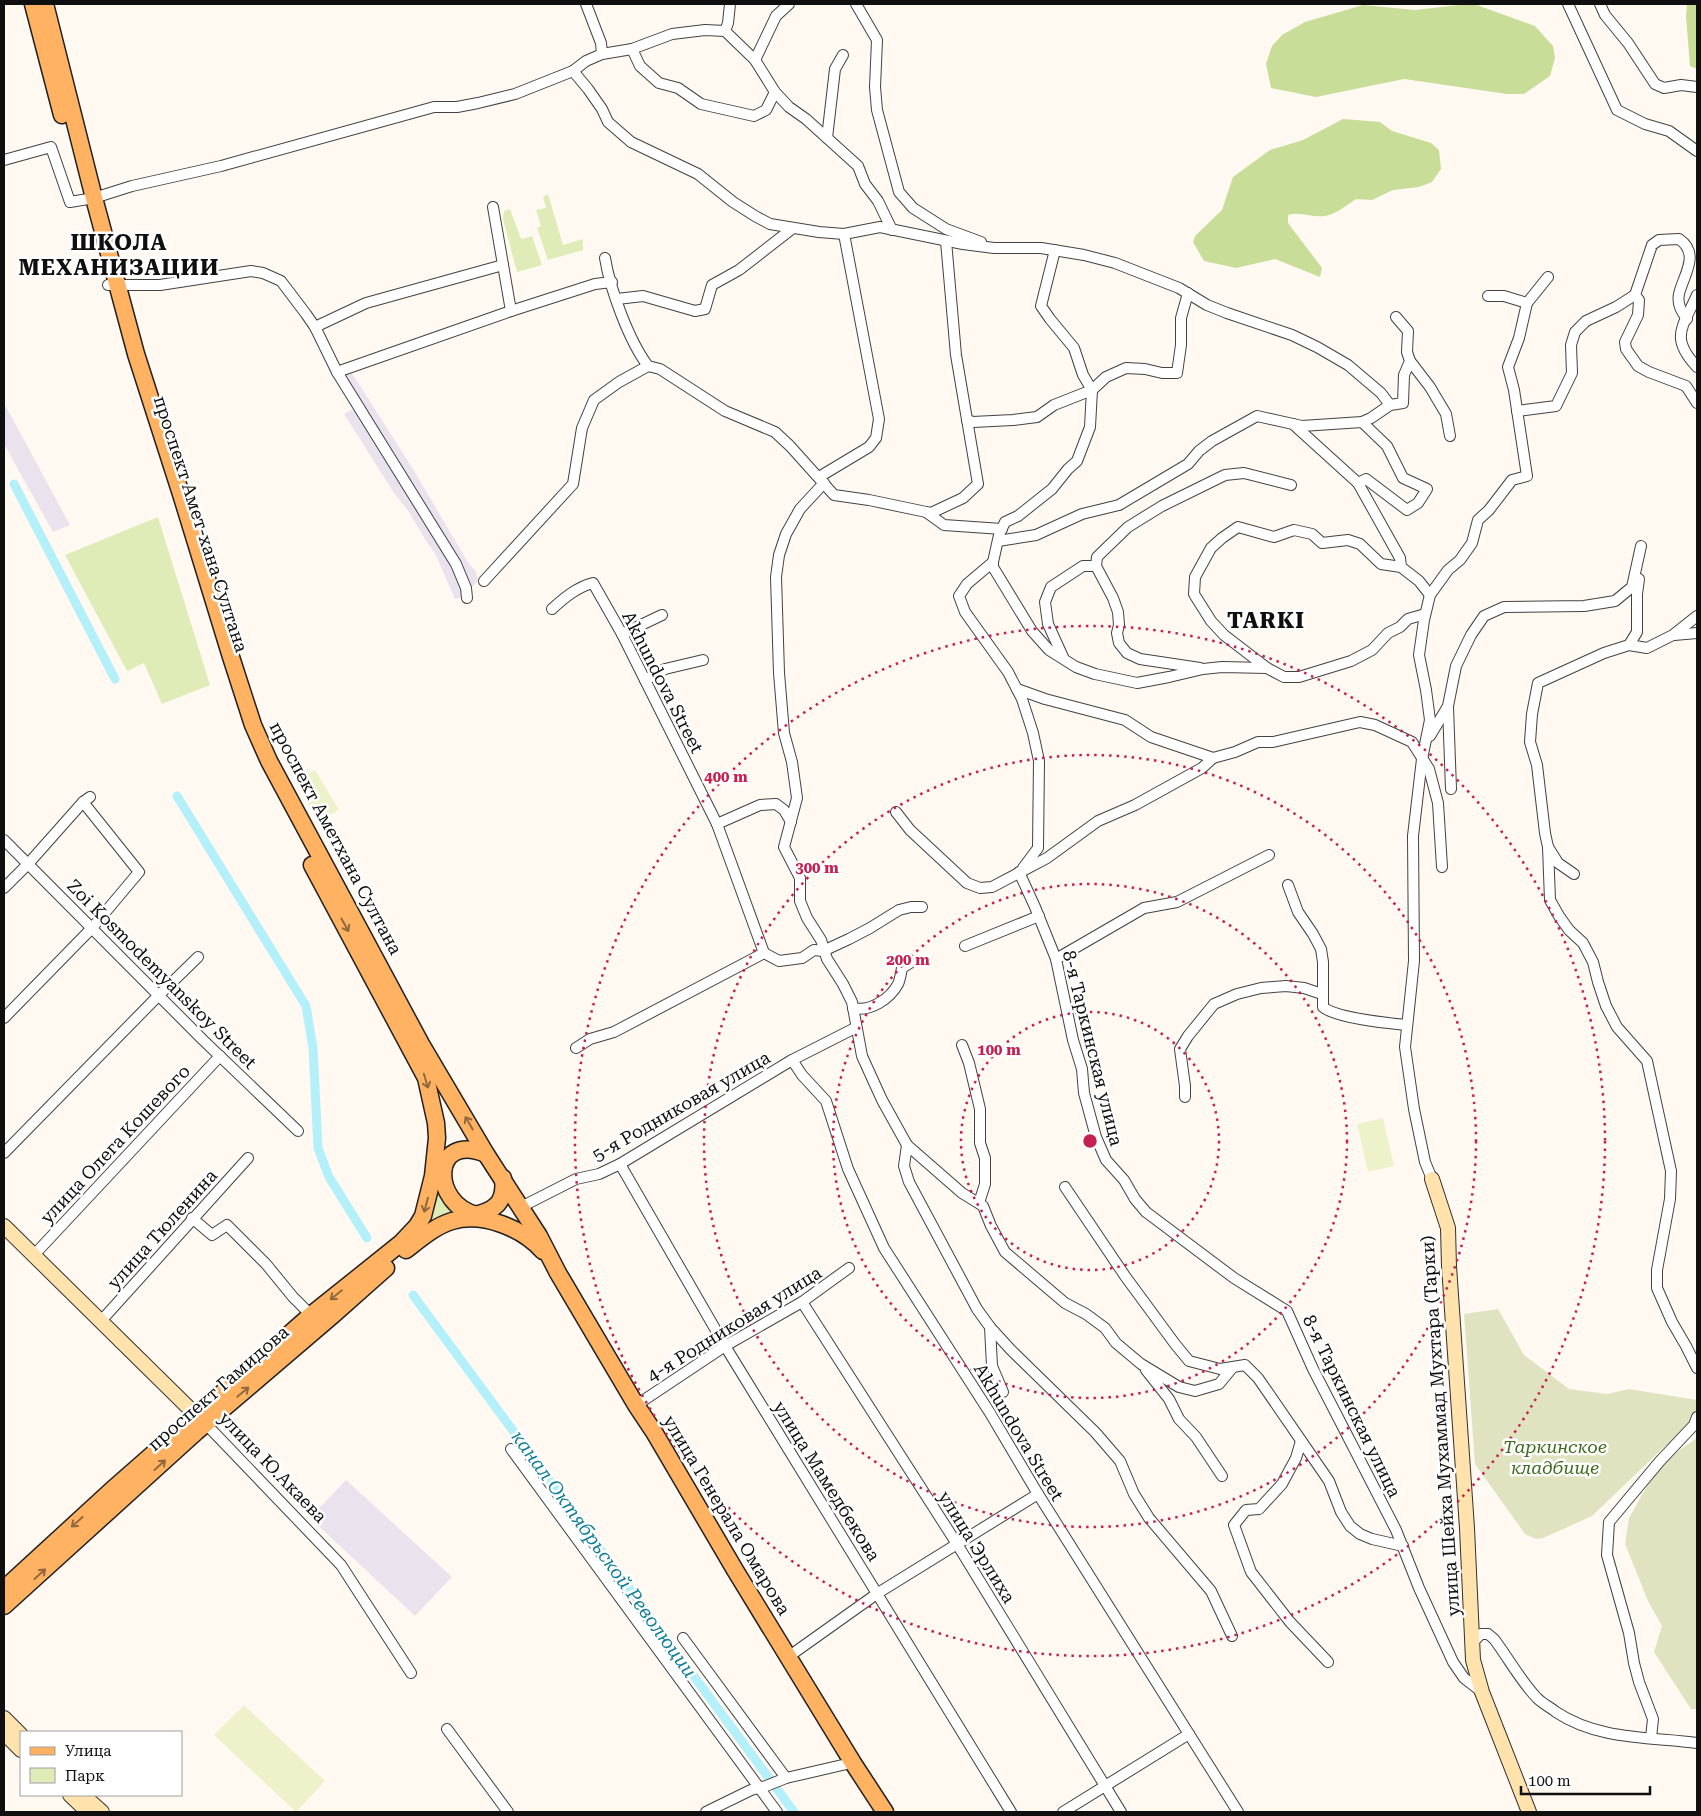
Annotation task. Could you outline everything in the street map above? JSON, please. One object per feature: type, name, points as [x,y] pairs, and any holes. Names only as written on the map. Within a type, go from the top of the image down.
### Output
[{"type":"main road","points":[[33,4],[89,199]]},
{"type":"main road","name":"проспект Аметхана Султана","points":[[45,4],[89,199],[113,285],[253,725],[269,761],[417,1047]]},
{"type":"main road","points":[[417,1047],[451,1092],[486,1154],[502,1178]]},
{"type":"main road","points":[[417,1047],[436,1124],[439,1168],[452,1198],[472,1216],[496,1222],[538,1240]]},
{"type":"main road","points":[[439,1168],[453,1153],[468,1149],[486,1154]]},
{"type":"main road","name":"проспект Гамидова","points":[[4,1606],[311,1315],[413,1232],[423,1216],[439,1168]]},
{"type":"main road","name":"проспект Гамидова","points":[[4,1589],[201,1420],[333,1316],[406,1250],[444,1224],[490,1211],[503,1197],[502,1178]]},
{"type":"main road","name":"улица Генерала Омарова","points":[[502,1178],[521,1207],[538,1240],[636,1406],[654,1432],[734,1570],[852,1763],[885,1812]]},
{"type":"main road","name":"улица Генерала Омарова","points":[[788,1657],[851,1764],[885,1812]]},
{"type":"street","points":[[586,4],[601,43],[602,54]]},
{"type":"street","points":[[724,31],[728,23],[730,4]]},
{"type":"street","points":[[755,60],[776,16],[789,4]]},
{"type":"street","points":[[1568,4],[1617,110],[1645,124],[1669,131],[1697,151]]},
{"type":"street","points":[[1600,4],[1612,25],[1628,43],[1652,82],[1664,88],[1680,85],[1697,86]]},
{"type":"street","points":[[860,5],[877,40],[875,87],[877,110],[899,192],[913,208],[946,229],[986,243],[994,248]]},
{"type":"street","points":[[4,160],[51,147],[70,202],[89,199],[132,186],[221,166],[434,107],[457,106],[515,94],[573,70],[602,54],[632,49],[672,34],[705,30],[724,31],[755,60],[775,92],[789,108],[806,119],[858,166],[865,184],[878,202],[892,230]]},
{"type":"street","points":[[632,49],[640,66],[659,83],[678,88],[701,104],[754,116],[766,110],[775,92]]},
{"type":"street","points":[[827,138],[835,69],[843,55]]},
{"type":"street","points":[[573,70],[588,89],[608,122],[631,142],[698,174],[733,202],[770,224],[844,234],[880,227],[946,241],[994,248],[1041,248],[1084,255],[1115,263],[1188,293],[1207,305],[1292,335],[1317,347],[1348,365],[1381,393],[1390,404]]},
{"type":"street","points":[[493,207],[511,311]]},
{"type":"street","points":[[617,299],[643,296],[695,311],[704,309],[709,300],[712,285],[739,270],[792,228]]},
{"type":"street","points":[[844,234],[879,419],[876,438],[869,447],[822,480],[800,509],[786,534],[778,555],[776,577],[779,673],[784,733],[792,762],[797,798],[784,847],[800,878],[800,901],[806,918],[821,940],[823,950],[843,984],[852,1008],[862,1056],[882,1100],[907,1145],[962,1193],[983,1206],[1005,1252],[1064,1303],[1086,1314],[1105,1328],[1116,1343],[1141,1364],[1179,1387],[1195,1391],[1220,1384],[1233,1367]]},
{"type":"street","points":[[1548,277],[1527,303],[1508,367],[1517,411],[1556,406],[1572,373],[1571,345],[1575,332],[1586,321],[1616,307],[1635,295],[1652,245],[1659,240],[1674,238],[1686,246],[1689,256],[1689,267],[1679,293],[1680,308],[1687,319]]},
{"type":"street","points":[[484,582],[573,484],[582,428],[594,400],[619,382],[648,366],[660,368],[725,411],[775,432],[834,495],[931,513],[963,498],[978,484],[956,355],[946,241]]},
{"type":"street","points":[[1019,872],[1038,848],[1039,761],[1025,707],[1017,689],[1008,672],[965,612],[959,596],[967,584],[992,562],[1005,522],[1018,516],[1052,489],[1068,469],[1077,462],[1085,445],[1090,427],[1092,390],[1083,375],[1074,348],[1041,306],[1055,250]]},
{"type":"street","points":[[605,258],[617,299],[638,353],[648,366]]},
{"type":"street","points":[[315,327],[366,303],[504,266]]},
{"type":"street","points":[[113,285],[160,285],[252,271],[263,273],[281,281],[315,327],[336,372],[456,564],[468,598]]},
{"type":"street","points":[[336,372],[511,311],[595,284],[612,282]]},
{"type":"street","points":[[967,420],[973,422],[1037,417],[1054,405],[1092,390],[1106,377],[1126,368],[1177,373],[1181,345],[1181,318],[1188,293]]},
{"type":"street","points":[[1635,295],[1639,300],[1638,315],[1625,342],[1626,349],[1638,366],[1686,386],[1697,402]]},
{"type":"street","points":[[1697,295],[1687,319],[1680,329],[1682,347],[1697,367]]},
{"type":"street","points":[[1488,296],[1504,296],[1527,303]]},
{"type":"street","points":[[1396,317],[1408,331],[1407,352],[1410,361],[1430,387],[1446,414],[1450,436]]},
{"type":"street","points":[[998,541],[1036,535],[1082,514],[1119,505],[1188,464],[1199,451],[1212,441],[1257,416],[1302,426],[1362,422],[1371,418],[1390,404],[1402,403],[1404,375],[1410,361]]},
{"type":"street","name":"улица Шейха Мухаммад Мухтара (Тарки)","points":[[1517,411],[1527,476],[1512,480],[1489,510],[1478,520],[1472,543],[1460,560],[1448,570],[1430,595],[1425,614],[1419,655],[1430,720],[1422,759],[1413,836],[1414,961],[1405,1047],[1414,1109],[1426,1162],[1448,1228],[1467,1528],[1473,1660],[1482,1692],[1529,1812]]},
{"type":"street","points":[[1358,483],[1366,480],[1407,510],[1418,503],[1427,489],[1403,478],[1387,446],[1362,422]]},
{"type":"street","points":[[1292,424],[1358,483],[1400,558],[1401,566]]},
{"type":"street","points":[[1267,668],[1203,668],[1140,659],[1127,653],[1119,643],[1117,634],[1119,625],[1118,612],[1110,591],[1096,566],[1097,557],[1128,528],[1162,506],[1225,474],[1244,473],[1291,485]]},
{"type":"street","points":[[926,512],[944,525],[1002,529]]},
{"type":"street","points":[[1425,614],[1408,619],[1400,627],[1388,633],[1372,650],[1351,661],[1299,677],[1284,677],[1267,668],[1224,635],[1211,621],[1194,594],[1195,577],[1211,548],[1238,527],[1274,537],[1294,530],[1312,534],[1322,543],[1348,540],[1360,544],[1382,564],[1401,566],[1419,581],[1430,595]]},
{"type":"street","points":[[1451,789],[1448,706],[1456,666],[1471,635],[1484,616],[1504,607],[1584,606],[1614,601],[1632,587],[1641,546],[1637,594],[1637,632],[1628,645]]},
{"type":"street","points":[[992,562],[1032,631],[1049,650],[1076,666],[1095,674],[1137,682],[1169,678],[1203,668]]},
{"type":"street","points":[[1063,657],[1048,624],[1045,602],[1052,587],[1083,566],[1096,566]]},
{"type":"street","name":"Akhundova Street","points":[[552,609],[564,598],[593,583],[622,634],[717,824],[764,953]]},
{"type":"street","points":[[622,634],[662,615]]},
{"type":"street","points":[[1697,616],[1673,635],[1648,648],[1628,645],[1604,653],[1538,683],[1532,714],[1530,742],[1536,765],[1548,847],[1550,900],[1558,916],[1583,943],[1590,956],[1606,1006],[1617,1027],[1647,1060],[1671,1171],[1670,1199],[1656,1270],[1657,1288],[1672,1322],[1697,1368]]},
{"type":"street","points":[[1673,635],[1697,633]]},
{"type":"street","points":[[645,680],[665,669],[703,660]]},
{"type":"street","points":[[1017,689],[1044,699],[1125,720],[1151,737],[1213,758]]},
{"type":"street","points":[[1425,744],[1448,706]]},
{"type":"street","points":[[896,812],[910,830],[959,877],[980,888],[992,887],[1047,858],[1098,821],[1135,805],[1202,768],[1213,758],[1258,742],[1274,742],[1360,722],[1376,725],[1412,742],[1429,769],[1438,803],[1442,867]]},
{"type":"street","points":[[4,888],[86,800],[139,872],[92,928],[4,1018]]},
{"type":"street","points":[[717,824],[760,805],[776,804],[784,810],[791,822]]},
{"type":"street","name":"Zoi Kosmodemyanskoy Street","points":[[4,840],[220,1056],[298,1131]]},
{"type":"street","points":[[1548,847],[1558,863],[1574,874]]},
{"type":"street","points":[[1056,958],[1144,908],[1177,902],[1270,855]]},
{"type":"street","name":"8-я Таркинская улица","points":[[1019,872],[1056,958],[1073,1040],[1082,1069],[1084,1092],[1096,1137],[1106,1160],[1124,1180],[1135,1199],[1146,1212],[1234,1278],[1287,1311],[1313,1369],[1403,1546],[1419,1588],[1453,1662],[1464,1678],[1482,1692]]},
{"type":"street","points":[[1288,884],[1298,912],[1321,949],[1323,962],[1322,1007],[1328,1011],[1406,1025]]},
{"type":"street","points":[[576,1048],[590,1039],[614,1032],[764,953],[779,961],[802,958],[814,950],[823,950],[870,928],[899,910],[922,907]]},
{"type":"street","points":[[965,946],[1039,916]]},
{"type":"street","points":[[4,1153],[198,957]]},
{"type":"street","points":[[852,1008],[870,1009],[886,997],[898,984],[902,968],[910,963]]},
{"type":"street","points":[[1185,1097],[1180,1049],[1214,1004],[1237,994],[1261,988],[1286,986],[1304,988],[1322,994]]},
{"type":"street","name":"5-я Родниковая улица","points":[[521,1207],[576,1179],[599,1174],[620,1164],[792,1060],[855,1028]]},
{"type":"street","points":[[962,1045],[969,1063],[980,1110],[980,1143],[984,1158],[985,1184],[979,1204]]},
{"type":"street","name":"улица Олега Кошевого","points":[[34,1255],[220,1056]]},
{"type":"street","name":"Akhundova Street","points":[[792,1060],[802,1075],[826,1101],[848,1169],[884,1248],[990,1413],[1038,1494],[1238,1812]]},
{"type":"street","points":[[907,1145],[904,1166],[909,1182],[960,1279],[990,1327],[1095,1432],[1120,1461],[1134,1494],[1149,1518],[1211,1591],[1232,1636]]},
{"type":"street","name":"улица Тюленина","points":[[100,1321],[248,1158]]},
{"type":"street","name":"улица Мамедбекова","points":[[620,1164],[725,1346],[1011,1812]]},
{"type":"street","points":[[1065,1187],[1125,1276],[1169,1337],[1189,1360],[1220,1369],[1245,1365],[1258,1378],[1329,1481],[1341,1512],[1350,1526],[1360,1534],[1372,1539],[1403,1546]]},
{"type":"street","points":[[192,1218],[212,1235],[227,1226],[266,1264],[293,1297],[311,1315]]},
{"type":"street","name":"улица Ю.Акаева","points":[[4,1226],[201,1420],[341,1564],[411,1674]]},
{"type":"street","name":"4-я Родниковая улица","points":[[636,1406],[725,1346],[802,1302],[849,1268]]},
{"type":"street","name":"улица Эрлиха","points":[[802,1302],[956,1544],[1121,1812]]},
{"type":"street","points":[[990,1327],[992,1366],[1003,1392]]},
{"type":"street","points":[[1141,1364],[1169,1399],[1179,1419],[1196,1437],[1222,1476]]},
{"type":"street","points":[[1651,1738],[1653,1718],[1639,1682],[1629,1633],[1606,1555],[1609,1522],[1660,1461],[1694,1425],[1697,1417]]},
{"type":"street","points":[[1301,1441],[1296,1458],[1282,1484],[1259,1509],[1246,1510],[1234,1525],[1252,1572],[1290,1622],[1328,1662]]},
{"type":"street","points":[[511,1448],[778,1812]]},
{"type":"street","points":[[788,1657],[878,1593],[1038,1494]]},
{"type":"street","name":"улица Шейха Мухаммад Мухтара (Тарки)","points":[[1472,1643],[1481,1634],[1488,1634],[1494,1639],[1539,1700],[1570,1721],[1595,1730],[1624,1736],[1697,1743]]},
{"type":"street","points":[[683,1638],[786,1778]]},
{"type":"street","points":[[4,1718],[20,1734]]},
{"type":"street","points":[[447,1729],[508,1812]]},
{"type":"street","points":[[4,1733],[20,1749]]},
{"type":"street","points":[[1064,1812],[1189,1734]]},
{"type":"street","points":[[706,1812],[751,1790],[786,1778],[851,1764]]},
{"type":"street","points":[[71,1796],[88,1812]]},
{"type":"street","points":[[84,1796],[102,1812]]},
{"type":"shaded area","points":[[350,370],[413,469],[467,561],[476,572],[478,581],[462,597],[455,599],[435,553],[344,414],[353,409],[335,379]]},
{"type":"shaded area","points":[[4,403],[70,525],[53,532],[4,444]]},
{"type":"shaded area","points":[[346,1480],[452,1577],[415,1616],[310,1518]]},
{"type":"green space","points":[[1474,4],[1535,26],[1553,46],[1555,58],[1550,76],[1524,94],[1507,94],[1404,79],[1316,97],[1271,88],[1266,64],[1272,46],[1282,35],[1305,22],[1363,5],[1415,10]]},
{"type":"green space","points":[[1687,4],[1697,4],[1697,69],[1690,66],[1686,16]]},
{"type":"green space","points":[[1343,119],[1380,122],[1392,131],[1431,143],[1439,150],[1441,169],[1432,182],[1419,187],[1393,190],[1372,200],[1356,199],[1332,214],[1319,216],[1288,215],[1288,223],[1322,268],[1320,277],[1275,259],[1236,268],[1204,261],[1193,242],[1195,236],[1222,210],[1233,177],[1270,150],[1303,140]]},
{"type":"green space","points":[[548,194],[563,245],[583,239],[583,250],[548,260],[537,228],[541,226],[536,210],[546,208],[543,197]]},
{"type":"green space","points":[[510,209],[521,239],[532,236],[542,265],[517,272],[503,219],[504,211]]},
{"type":"green space","points":[[158,517],[210,685],[162,704],[144,663],[127,671],[65,555]]},
{"type":"green space","points":[[315,770],[339,810],[318,821],[295,780]]},
{"type":"green space","points":[[1383,1118],[1394,1166],[1368,1172],[1357,1124]]},
{"type":"green space","points":[[435,1187],[442,1202],[455,1213],[425,1225]]},
{"type":"green space","name":"Таркинское кладбище","points":[[1498,1309],[1524,1355],[1569,1389],[1607,1394],[1629,1389],[1697,1400],[1697,1412],[1691,1425],[1663,1448],[1592,1516],[1543,1538],[1536,1539],[1525,1534],[1475,1464],[1464,1314]]},
{"type":"green space","points":[[1697,1438],[1697,1709],[1691,1709],[1654,1652],[1662,1626],[1648,1601],[1625,1544],[1629,1518],[1655,1472],[1667,1459]]},
{"type":"green space","points":[[244,1705],[325,1781],[296,1812],[214,1735]]},
{"type":"waterway","name":"канал Октябрьской Революции","points":[[14,484],[115,679]]},
{"type":"waterway","name":"канал Октябрьской Революции","points":[[177,796],[306,1006],[313,1048],[318,1148],[329,1177],[367,1238]]},
{"type":"waterway","name":"канал Октябрьской Революции","points":[[413,1295],[794,1812]]},
{"type":"district","name":"ШКОЛА МЕХАНИЗАЦИИ","points":[[119,254]]},
{"type":"district","name":"TARKI","points":[[1266,620]]}]
